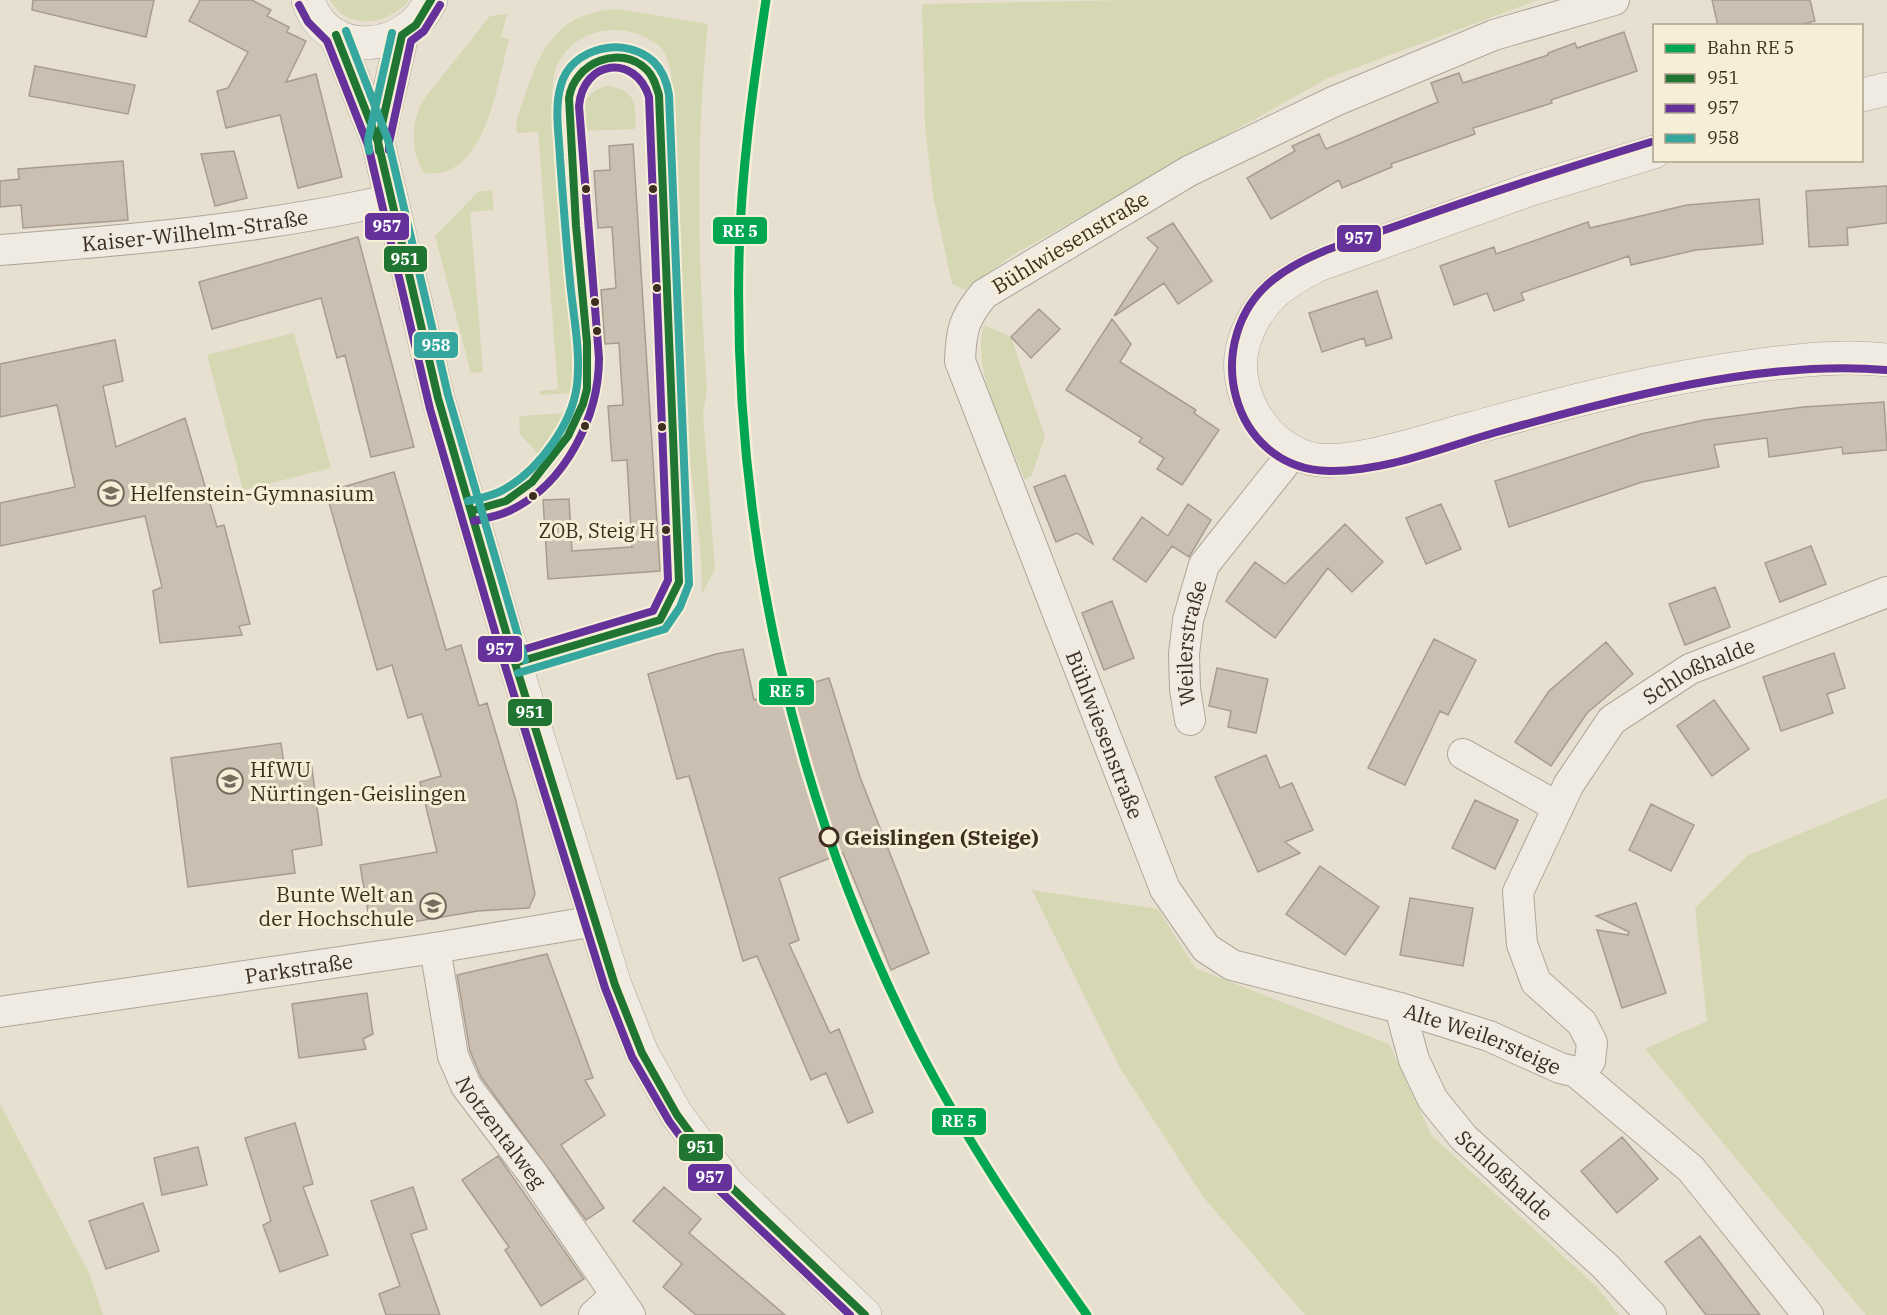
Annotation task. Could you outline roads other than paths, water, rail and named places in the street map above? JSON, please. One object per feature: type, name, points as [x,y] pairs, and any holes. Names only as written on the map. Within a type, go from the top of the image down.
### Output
[{"type":"street","points":[[306,1],[325,26],[336,35],[352,41],[369,43],[387,41],[402,35],[416,25],[431,0]]},
{"type":"street","name":"Bühlwiesenstraße","points":[[1165,889],[960,361],[961,333],[970,311],[984,294],[1006,278],[1199,166],[1335,101],[1494,35],[1614,0]]},
{"type":"street","points":[[336,35],[378,142],[389,200],[440,406],[515,663],[615,986],[642,1053],[677,1115],[728,1184],[865,1315]]},
{"type":"street","points":[[378,142],[402,35]]},
{"type":"street","points":[[1863,95],[1887,89]]},
{"type":"street","points":[[1653,152],[1528,190],[1318,265],[1288,280],[1269,296],[1252,319],[1242,348],[1243,378],[1251,408],[1269,436],[1293,453],[1318,460],[1344,459],[1409,445],[1610,390],[1703,373],[1809,359],[1887,360]]},
{"type":"street","name":"Kaiser-Wilhelm-Straße","points":[[0,250],[176,236],[283,222],[389,200]]},
{"type":"street","name":"Weilerstraße","points":[[1190,720],[1185,689],[1184,654],[1188,620],[1204,565],[1293,453]]},
{"type":"street","name":"Schloßhalde","points":[[1576,1072],[1585,1068],[1590,1061],[1592,1043],[1582,1023],[1536,982],[1522,944],[1518,892],[1569,784],[1612,720],[1690,669],[1887,592]]},
{"type":"street","points":[[1463,754],[1558,807]]},
{"type":"street","name":"Alte Weilersteige","points":[[1165,889],[1206,948],[1232,965],[1400,1008],[1489,1036],[1560,1068],[1576,1072],[1691,1169],[1715,1196],[1808,1315]]},
{"type":"street","name":"Parkstraße","points":[[0,1012],[435,948],[595,921]]},
{"type":"street","name":"Notzentalweg","points":[[435,948],[453,1056],[466,1086],[532,1174],[623,1305],[594,1315]]},
{"type":"street","name":"Schloßhalde","points":[[1400,1008],[1414,1060],[1433,1100],[1464,1138],[1605,1266],[1651,1315]]},
{"type":"place","name":"Helfenstein-Gymnasium","points":[[111,493]]},
{"type":"place","name":"ZOB, Steig H","points":[[666,530]]},
{"type":"place","name":"HfWU Nürtingen-Geislingen","points":[[230,781]]},
{"type":"place","name":"Geislingen (Steige)","points":[[829,837]]},
{"type":"place","name":"Bunte Welt an der Hochschule","points":[[433,906]]}]
